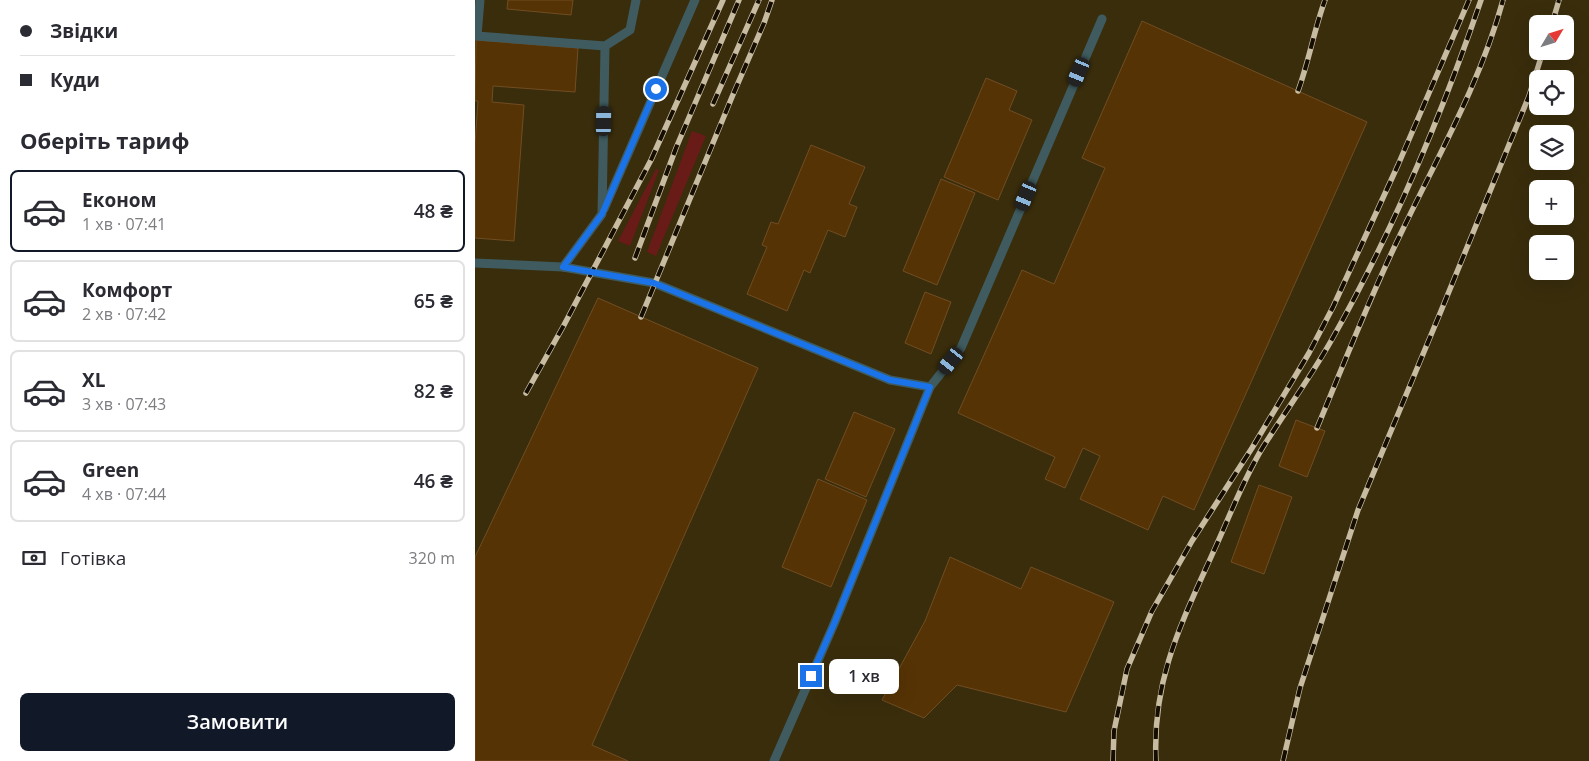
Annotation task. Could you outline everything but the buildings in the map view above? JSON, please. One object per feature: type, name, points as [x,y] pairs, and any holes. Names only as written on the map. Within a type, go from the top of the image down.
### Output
[{"type":"lane","points":[[480,0],[477,36],[605,46],[630,30],[636,0]]},
{"type":"lane","points":[[563,267],[602,214],[695,0]]},
{"type":"lane","points":[[774,761],[834,624],[930,387],[961,348],[1102,19]]},
{"type":"lane","points":[[602,214],[605,46]]},
{"type":"lane","points":[[475,263],[563,267],[654,283],[890,380],[930,387]]},
{"type":"shaded area","points":[[475,0],[1589,0],[1589,761],[475,761]]},
{"type":"shaded area","points":[[692,131],[706,136],[656,256],[647,252]]},
{"type":"shaded area","points":[[656,169],[659,170],[630,246],[618,241]]},
{"type":"railway","points":[[526,393],[651,160],[723,0]]},
{"type":"railway","points":[[635,258],[676,148],[739,0]]},
{"type":"railway","points":[[713,104],[759,0]]},
{"type":"railway","points":[[641,317],[772,0]]},
{"type":"railway","points":[[1298,91],[1325,0]]},
{"type":"railway","points":[[1113,761],[1114,731],[1127,669],[1152,611],[1192,541],[1252,448],[1309,353],[1333,307],[1398,165],[1469,0]]},
{"type":"railway","points":[[1156,761],[1156,731],[1159,702],[1172,650],[1181,624],[1256,459],[1323,355],[1375,259],[1432,131],[1481,0]]},
{"type":"railway","points":[[1317,428],[1380,278],[1471,88],[1494,30],[1503,0]]},
{"type":"railway","points":[[1555,15],[1559,0]]},
{"type":"railway","points":[[1283,761],[1300,688],[1358,510],[1529,96],[1540,60]]},
{"type":"route","points":[[656,89],[602,214],[563,267],[654,283],[890,380],[930,387],[811,676]]}]
